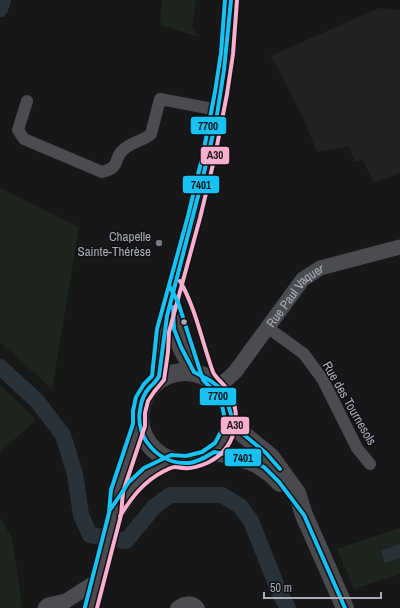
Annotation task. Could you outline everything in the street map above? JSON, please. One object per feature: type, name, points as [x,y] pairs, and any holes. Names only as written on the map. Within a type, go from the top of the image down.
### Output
[{"type":"main road","points":[[158,379],[163,331],[194,217],[218,110],[227,54],[231,0]]},
{"type":"main road","points":[[173,295],[174,329],[181,347],[194,372]]},
{"type":"main road","points":[[91,608],[114,517],[117,491],[139,425],[139,412],[142,399],[149,388],[158,379],[169,374],[182,371],[194,372],[209,378],[217,384],[224,394],[229,406],[230,418],[228,431],[223,442],[214,452],[202,460],[187,463],[173,461],[161,456],[151,448],[139,425]]},
{"type":"main road","points":[[230,418],[238,430],[270,457],[297,493],[304,515],[344,608]]},
{"type":"main road","points":[[214,452],[241,457],[264,468],[279,482],[304,515]]},
{"type":"main road","points":[[114,517],[134,484],[148,472],[173,461]]},
{"type":"street","points":[[26,101],[18,130],[24,139],[102,172],[109,171],[116,165],[121,151],[135,142],[147,138],[151,134],[160,99],[218,110]]},
{"type":"street","name":"Rue Paul Vaquer","points":[[217,384],[224,382],[235,372],[303,279],[320,268],[400,247]]},
{"type":"street","name":"Rue des Tournesols","points":[[267,327],[304,354],[314,367],[323,380],[357,448],[370,464]]},
{"type":"street","points":[[45,608],[48,605],[66,601],[97,581]]},
{"type":"street","points":[[176,608],[183,603],[188,602],[193,603],[199,608]]},
{"type":"shaded area","points":[[162,0],[196,0],[192,28],[199,37],[160,25]]},
{"type":"shaded area","points":[[379,8],[400,10],[400,173],[374,183],[363,160],[355,162],[349,146],[317,152],[303,117],[271,56]]},
{"type":"shaded area","points":[[0,188],[79,227],[52,389],[0,342]]},
{"type":"shaded area","points":[[0,385],[36,420],[0,452]]},
{"type":"shaded area","points":[[0,518],[12,538],[22,605],[20,608],[0,608]]},
{"type":"shaded area","points":[[400,528],[400,574],[354,589],[337,549]]},
{"type":"shaded area","points":[[400,544],[400,558],[385,563],[381,551]]},
{"type":"waterway","points":[[0,9],[3,0]]},
{"type":"waterway","points":[[0,367],[37,401],[63,435],[75,474],[81,515],[90,535],[126,541],[154,507],[170,495],[222,495],[240,506],[251,521],[280,594],[288,608]]},
{"type":"transit line","name":"7700","points":[[85,607],[109,513],[111,490],[133,424],[133,411],[136,397],[144,384],[152,376],[157,329],[188,216],[203,154],[221,53],[225,0]]},
{"type":"transit line","name":"7401","points":[[231,0],[224,70],[216,121],[167,316],[159,376],[148,389],[143,398],[140,407],[139,420],[145,440],[151,448],[168,460],[189,463],[199,460],[214,452],[241,457],[264,467],[279,482],[304,515],[345,608]]},
{"type":"transit line","name":"A30","points":[[97,608],[121,515],[123,492],[145,426],[145,413],[148,401],[164,380],[169,332],[200,218],[215,156],[227,94],[233,54],[237,0]]},
{"type":"transit line","name":"A30","points":[[120,516],[129,502],[150,480],[172,467],[190,468],[207,463],[217,457],[224,450],[234,432],[236,422],[233,401],[227,388],[213,372],[195,314],[180,281]]},
{"type":"transit line","name":"7700","points":[[110,510],[129,482],[144,468],[171,455],[186,456],[202,452],[215,443],[222,430],[224,415],[222,405],[216,393],[203,380],[178,302],[170,287]]},
{"type":"transit line","name":"7401","points":[[173,307],[174,329],[181,347],[194,372],[211,381],[220,388],[226,398],[236,427],[266,453],[280,469]]},
{"type":"place","name":"Chapelle Sainte-Thérèse","points":[[159,243]]}]
